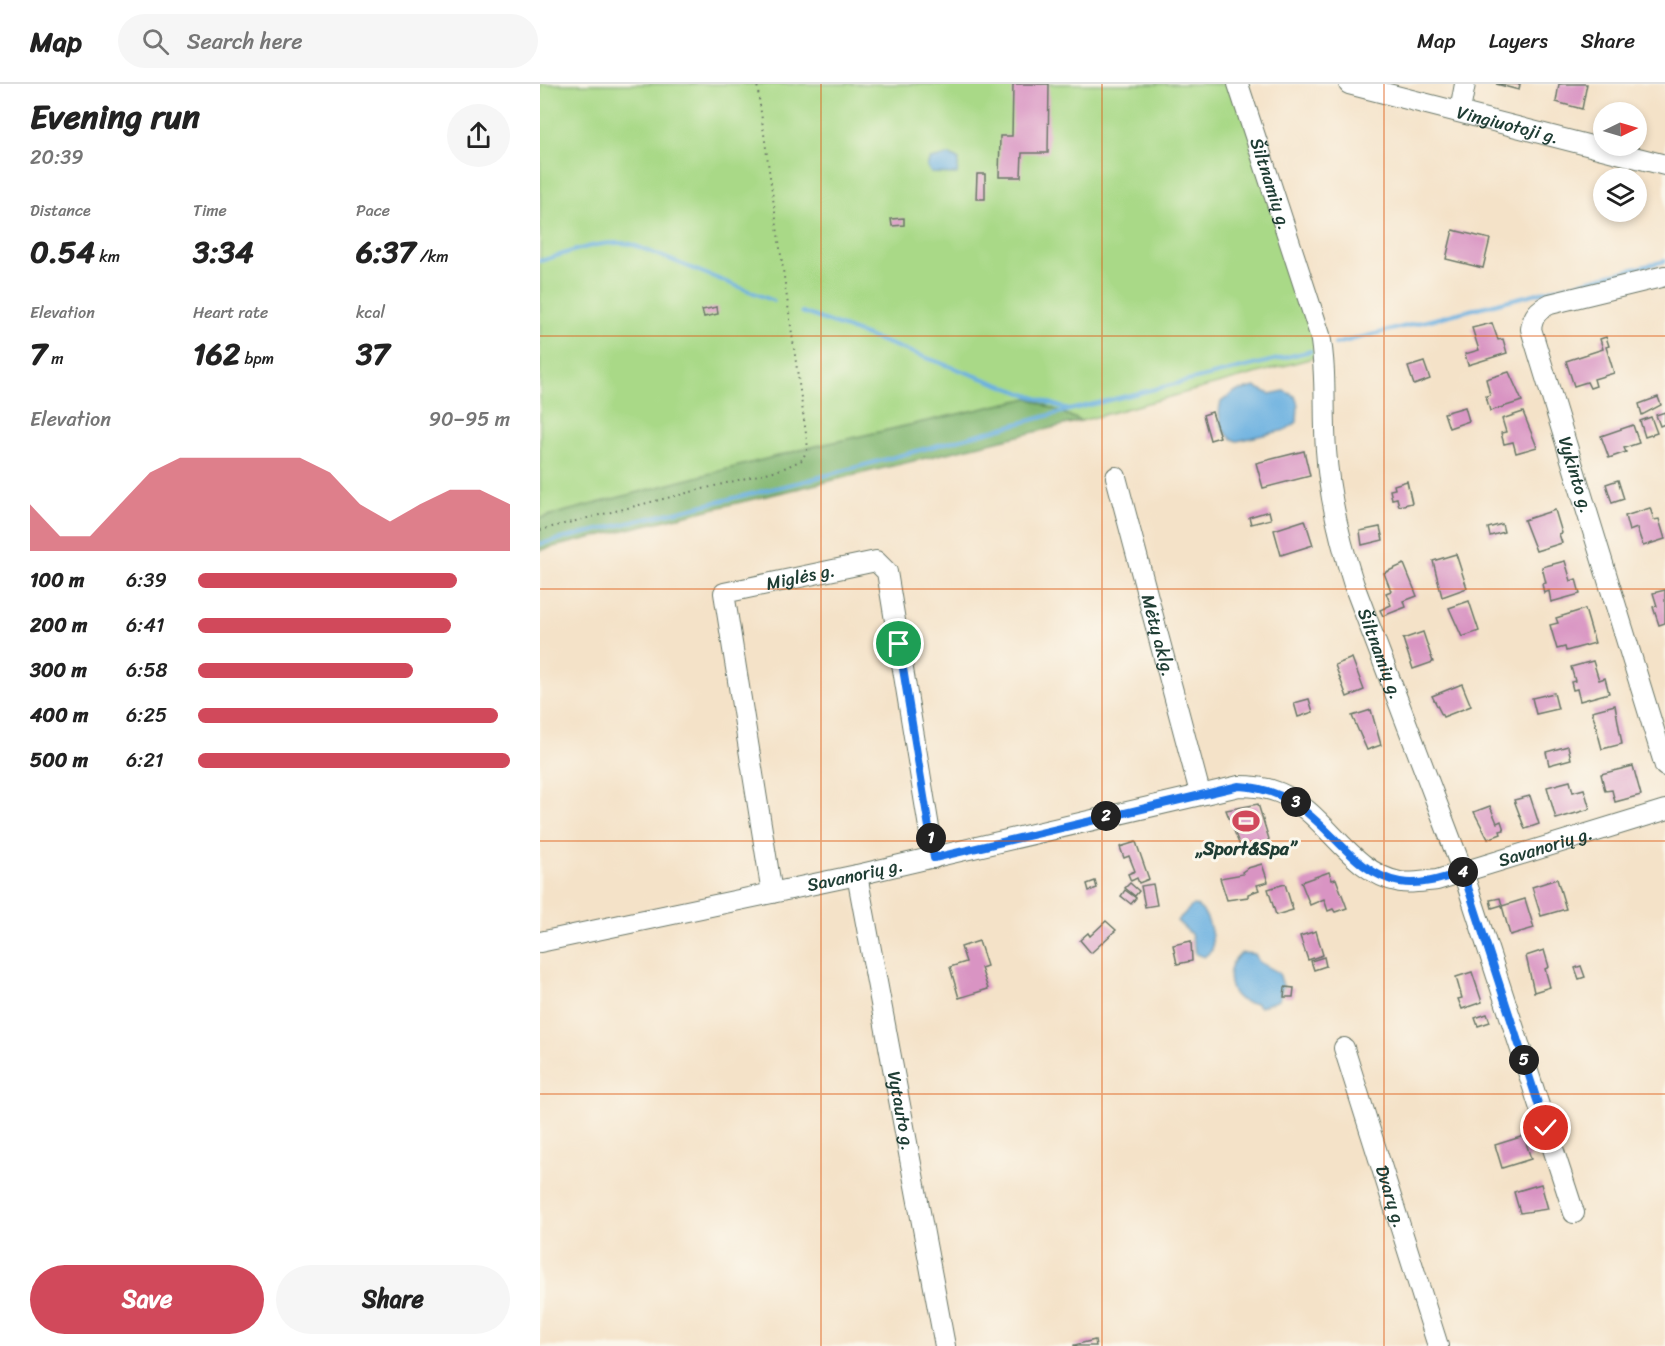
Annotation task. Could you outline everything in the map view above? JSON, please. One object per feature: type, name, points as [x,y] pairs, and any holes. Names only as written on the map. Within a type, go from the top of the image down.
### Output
[{"type":"street","name":"Šiltnamių g.","points":[[1238,84],[1320,335],[1324,355],[1326,450],[1334,516],[1342,547],[1463,872],[1574,1213]]},
{"type":"street","name":"Vingiuotoji g.","points":[[1349,84],[1665,165]]},
{"type":"street","points":[[1460,111],[1465,84]]},
{"type":"street","name":"Vykinto g.","points":[[1665,276],[1550,304],[1539,310],[1533,319],[1531,329],[1665,766]]},
{"type":"street","name":"Mėtų aklg.","points":[[1116,477],[1200,793]]},
{"type":"street","name":"Miglės g.","points":[[772,893],[724,593],[876,561],[883,565],[887,572],[934,858]]},
{"type":"street","name":"Savanorių g.","points":[[540,942],[934,858],[1200,793],[1239,786],[1261,787],[1281,793],[1298,803],[1373,870],[1402,883],[1437,880],[1665,810]]},
{"type":"street","name":"Vytauto g.","points":[[857,875],[945,1346]]},
{"type":"street","name":"Dvarų g.","points":[[1344,1048],[1438,1346]]},
{"type":"path","points":[[540,530],[782,469],[802,460],[808,448],[757,84]]},
{"type":"green space","points":[[540,84],[1238,84],[1324,355],[1081,421],[1029,398],[808,448],[540,518]]},
{"type":"green space","points":[[1029,398],[1081,421],[540,550],[540,518],[808,448]]},
{"type":"water","points":[[950,155],[959,160],[957,174],[931,173],[927,166],[930,159]]},
{"type":"water","points":[[1255,387],[1270,394],[1284,391],[1295,396],[1298,405],[1297,422],[1285,430],[1237,441],[1227,435],[1224,430],[1219,414],[1221,402],[1234,392]]},
{"type":"water","points":[[1193,905],[1203,911],[1211,930],[1212,950],[1204,957],[1196,954],[1191,934],[1177,921]]},
{"type":"water","points":[[1242,953],[1255,954],[1259,962],[1279,973],[1283,986],[1279,1000],[1260,1007],[1256,1003],[1246,1003],[1233,992],[1229,976],[1231,967]]},
{"type":"building","points":[[1013,84],[1049,84],[1048,153],[1022,153],[1021,177],[999,177],[1000,136],[1012,136]]},
{"type":"building","points":[[1496,84],[1520,84],[1519,90]]},
{"type":"building","points":[[1559,84],[1587,84],[1582,109],[1556,102]]},
{"type":"building","points":[[977,174],[985,174],[985,199],[976,199]]},
{"type":"building","points":[[904,218],[904,225],[892,226],[891,219]]},
{"type":"building","points":[[1453,230],[1490,239],[1483,268],[1446,259]]},
{"type":"building","points":[[717,307],[718,314],[704,317],[702,310]]},
{"type":"building","points":[[1492,323],[1498,340],[1503,339],[1507,353],[1468,365],[1465,354],[1479,350],[1472,328]]},
{"type":"building","points":[[1606,337],[1609,346],[1606,347],[1614,373],[1594,379],[1596,386],[1590,388],[1587,382],[1574,386],[1566,361],[1603,349],[1600,339]]},
{"type":"building","points":[[1424,362],[1430,379],[1414,385],[1408,367]]},
{"type":"building","points":[[1509,372],[1522,401],[1490,411],[1486,396],[1490,395],[1486,379]]},
{"type":"building","points":[[1658,397],[1661,405],[1642,415],[1639,404]]},
{"type":"building","points":[[1465,407],[1469,421],[1449,428],[1444,413]]},
{"type":"building","points":[[1212,412],[1220,437],[1210,440],[1203,415]]},
{"type":"building","points":[[1523,412],[1537,447],[1516,453],[1513,442],[1504,444],[1501,433],[1506,432],[1502,419]]},
{"type":"building","points":[[1665,412],[1665,424],[1660,426],[1656,415]]},
{"type":"building","points":[[1651,417],[1657,433],[1645,437],[1640,421]]},
{"type":"building","points":[[1633,425],[1639,443],[1624,448],[1626,452],[1609,458],[1601,436]]},
{"type":"building","points":[[1304,451],[1310,476],[1263,488],[1256,463]]},
{"type":"building","points":[[1618,480],[1624,499],[1612,503],[1606,484]]},
{"type":"building","points":[[1407,481],[1412,503],[1399,506],[1397,498],[1392,499],[1390,490],[1395,489],[1394,485]]},
{"type":"building","points":[[1650,508],[1654,520],[1659,519],[1665,539],[1643,546],[1637,528],[1629,531],[1625,516]]},
{"type":"building","points":[[1555,510],[1562,533],[1559,534],[1562,543],[1536,551],[1524,520]]},
{"type":"building","points":[[1269,511],[1271,519],[1251,524],[1249,517]]},
{"type":"building","points":[[1305,520],[1313,545],[1281,555],[1274,530]]},
{"type":"building","points":[[1502,524],[1504,532],[1490,536],[1488,528]]},
{"type":"building","points":[[1380,527],[1383,540],[1362,545],[1360,531]]},
{"type":"building","points":[[1456,554],[1467,588],[1442,597],[1433,561]]},
{"type":"building","points":[[1565,561],[1571,581],[1576,579],[1580,594],[1551,602],[1549,591],[1544,593],[1542,584],[1546,583],[1542,567]]},
{"type":"building","points":[[1404,564],[1417,596],[1404,601],[1406,607],[1383,616],[1380,610],[1391,605],[1386,593],[1391,591],[1384,573]]},
{"type":"building","points":[[1665,590],[1665,623],[1659,625],[1653,607],[1657,606],[1653,593]]},
{"type":"building","points":[[1469,601],[1479,631],[1462,637],[1449,608]]},
{"type":"building","points":[[1585,609],[1595,643],[1566,651],[1565,647],[1557,649],[1550,625],[1558,623],[1556,618]]},
{"type":"building","points":[[1423,632],[1433,662],[1413,669],[1403,639]]},
{"type":"building","points":[[1352,658],[1364,690],[1347,697],[1335,665]]},
{"type":"building","points":[[1593,661],[1599,680],[1605,678],[1609,693],[1580,701],[1577,689],[1573,690],[1571,682],[1575,681],[1571,667]]},
{"type":"building","points":[[1462,684],[1471,706],[1443,717],[1432,696]]},
{"type":"building","points":[[1554,693],[1558,709],[1536,714],[1532,698]]},
{"type":"building","points":[[1309,699],[1313,712],[1298,717],[1294,703]]},
{"type":"building","points":[[1615,705],[1622,744],[1602,749],[1592,711]]},
{"type":"building","points":[[1371,710],[1381,745],[1367,750],[1352,716]]},
{"type":"building","points":[[1568,746],[1571,759],[1549,765],[1546,752]]},
{"type":"building","points":[[1633,766],[1641,795],[1615,802],[1612,790],[1605,791],[1601,774]]},
{"type":"building","points":[[1570,781],[1573,792],[1584,789],[1590,809],[1556,819],[1547,787]]},
{"type":"building","points":[[1530,796],[1539,824],[1525,829],[1514,800]]},
{"type":"building","name":"„Sport&Spa”","points":[[1258,804],[1269,839],[1262,848],[1243,854],[1226,810]]},
{"type":"building","points":[[1490,806],[1497,823],[1501,821],[1504,830],[1500,831],[1501,834],[1488,839],[1474,812]]},
{"type":"building","points":[[1136,842],[1149,879],[1139,883],[1137,878],[1131,881],[1128,874],[1135,871],[1129,856],[1124,858],[1120,847]]},
{"type":"building","points":[[1262,864],[1268,882],[1257,885],[1259,890],[1248,894],[1248,897],[1227,900],[1220,878],[1243,874],[1242,872],[1248,868]]},
{"type":"building","points":[[1329,872],[1332,880],[1336,879],[1347,908],[1335,912],[1333,909],[1328,911],[1324,899],[1310,905],[1301,882]]},
{"type":"building","points":[[1557,879],[1566,909],[1541,916],[1532,887]]},
{"type":"building","points":[[1095,881],[1097,888],[1089,891],[1087,884]]},
{"type":"building","points":[[1130,883],[1139,891],[1135,896],[1125,888]]},
{"type":"building","points":[[1153,884],[1157,905],[1145,907],[1141,886]]},
{"type":"building","points":[[1285,884],[1293,910],[1276,915],[1268,889]]},
{"type":"building","points":[[1125,890],[1136,898],[1131,904],[1121,896]]},
{"type":"building","points":[[1500,898],[1502,905],[1492,908],[1490,900]]},
{"type":"building","points":[[1525,899],[1534,928],[1510,935],[1502,906]]},
{"type":"building","points":[[1106,921],[1116,930],[1091,953],[1080,940],[1088,933],[1090,936]]},
{"type":"building","points":[[1316,931],[1323,955],[1308,960],[1300,936]]},
{"type":"building","points":[[979,941],[987,966],[981,968],[988,989],[959,998],[950,967],[966,962],[961,947]]},
{"type":"building","points":[[1191,941],[1192,961],[1177,964],[1173,945]]},
{"type":"building","points":[[1544,950],[1549,967],[1545,969],[1550,987],[1534,992],[1526,956]]},
{"type":"building","points":[[1324,957],[1326,966],[1314,970],[1311,961]]},
{"type":"building","points":[[1581,966],[1585,977],[1579,979],[1575,968]]},
{"type":"building","points":[[1472,972],[1482,1002],[1462,1009],[1458,999],[1462,998],[1456,977]]},
{"type":"building","points":[[1285,987],[1294,988],[1293,997],[1284,997]]},
{"type":"building","points":[[1487,1014],[1490,1022],[1478,1026],[1475,1018]]},
{"type":"building","points":[[1524,1136],[1531,1159],[1502,1168],[1495,1145]]},
{"type":"building","points":[[1541,1184],[1548,1209],[1520,1213],[1514,1192]]},
{"type":"building","points":[[1095,1340],[1096,1346],[1074,1346],[1074,1345]]},
{"type":"waterway","points":[[540,261],[596,245],[631,244],[774,301]]},
{"type":"waterway","points":[[1335,344],[1665,261]]},
{"type":"waterway","points":[[802,312],[1069,410],[1311,351]]},
{"type":"waterway","points":[[540,544],[805,481],[1069,410]]},
{"type":"place","name":"„Sport&Spa”","points":[[1246,821]]},
{"type":"route","points":[[899,644],[934,858],[1214,790],[1239,786],[1261,787],[1281,793],[1298,803],[1358,858],[1386,878],[1402,883],[1419,882],[1437,880],[1463,872],[1546,1128]]}]
